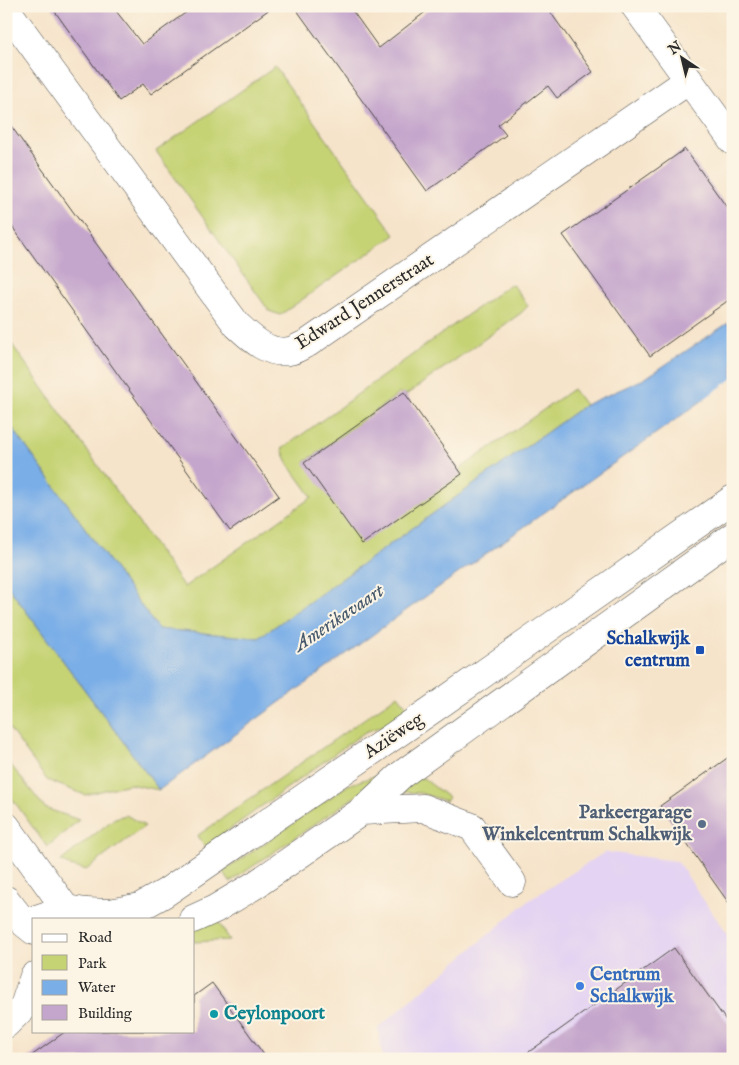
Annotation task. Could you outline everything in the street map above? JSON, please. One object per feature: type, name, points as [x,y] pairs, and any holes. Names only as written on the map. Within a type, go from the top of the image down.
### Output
[{"type":"street","points":[[635,6],[733,141]]},
{"type":"street","name":"Edward Jennerstraat","points":[[6,9],[236,324],[255,342],[275,351],[290,351],[308,343],[689,80]]},
{"type":"street","name":"Aziëweg","points":[[49,918],[63,914],[86,912],[110,913],[140,907],[165,893],[733,499]]},
{"type":"street","name":"Aziëweg","points":[[195,918],[255,886],[362,811],[402,776],[733,536]]},
{"type":"street","points":[[362,811],[423,808],[472,827],[512,882]]},
{"type":"street","points":[[6,826],[63,914]]},
{"type":"street","points":[[6,900],[27,924]]},
{"type":"street","points":[[21,1011],[32,981]]},
{"type":"shaded area","name":"Centrum Schalkwijk","points":[[605,852],[677,861],[733,943],[733,1059],[383,1059],[378,1028],[528,901]]},
{"type":"green space","points":[[275,67],[395,235],[280,315],[269,311],[156,151]]},
{"type":"green space","points":[[509,285],[514,286],[528,306],[521,313],[403,397],[400,393],[305,462],[361,539],[573,389],[585,405],[259,638],[158,629],[6,419],[6,336],[184,587],[312,497],[289,465],[282,449]]},
{"type":"green space","points":[[6,584],[159,790],[129,784],[85,795],[47,780],[6,724]]},
{"type":"green space","points":[[398,695],[413,714],[365,732],[205,847],[197,836]]},
{"type":"green space","points":[[6,759],[45,808],[79,820],[47,847],[6,790]]},
{"type":"green space","points":[[414,775],[423,778],[449,798],[446,801],[420,793],[396,792]]},
{"type":"green space","points":[[372,777],[378,777],[378,781],[230,882],[223,872],[348,785]]},
{"type":"green space","points":[[126,815],[145,826],[86,870],[70,866],[61,861],[115,818]]},
{"type":"green space","points":[[216,918],[230,940],[195,942],[195,928]]},
{"type":"water","name":"Amerikavaart","points":[[728,323],[733,330],[733,435],[706,398],[408,609],[159,790],[6,584],[6,419],[158,629],[259,638],[585,405],[644,379]]},
{"type":"pier","points":[[733,378],[733,438],[704,399]]},
{"type":"building","points":[[51,6],[112,6],[142,44],[195,6],[274,6],[151,94],[143,84],[119,101]]},
{"type":"building","points":[[294,6],[349,6],[379,48],[433,6],[546,6],[593,72],[557,98],[548,86],[498,125],[506,135],[427,191]]},
{"type":"building","points":[[6,119],[279,496],[230,531],[6,218]]},
{"type":"building","points":[[685,149],[733,216],[733,297],[650,356],[563,235]]},
{"type":"building","points":[[404,392],[462,474],[362,544],[304,463]]},
{"type":"building","name":"Parkeergarage Winkelcentrum Schalkwijk","points":[[733,754],[733,909],[660,806]]},
{"type":"building","name":"Centrum Schalkwijk","points":[[674,948],[733,1030],[733,1059],[519,1059]]},
{"type":"building","name":"Ceylonpoort","points":[[212,983],[267,1059],[27,1059],[65,1032],[195,1032],[195,995]]},
{"type":"place","name":"Schalkwijk centrum","points":[[700,650]]},
{"type":"place","name":"Parkeergarage Winkelcentrum Schalkwijk","points":[[702,824]]},
{"type":"place","name":"Centrum Schalkwijk","points":[[580,986]]},
{"type":"place","name":"Ceylonpoort","points":[[214,1014]]}]
